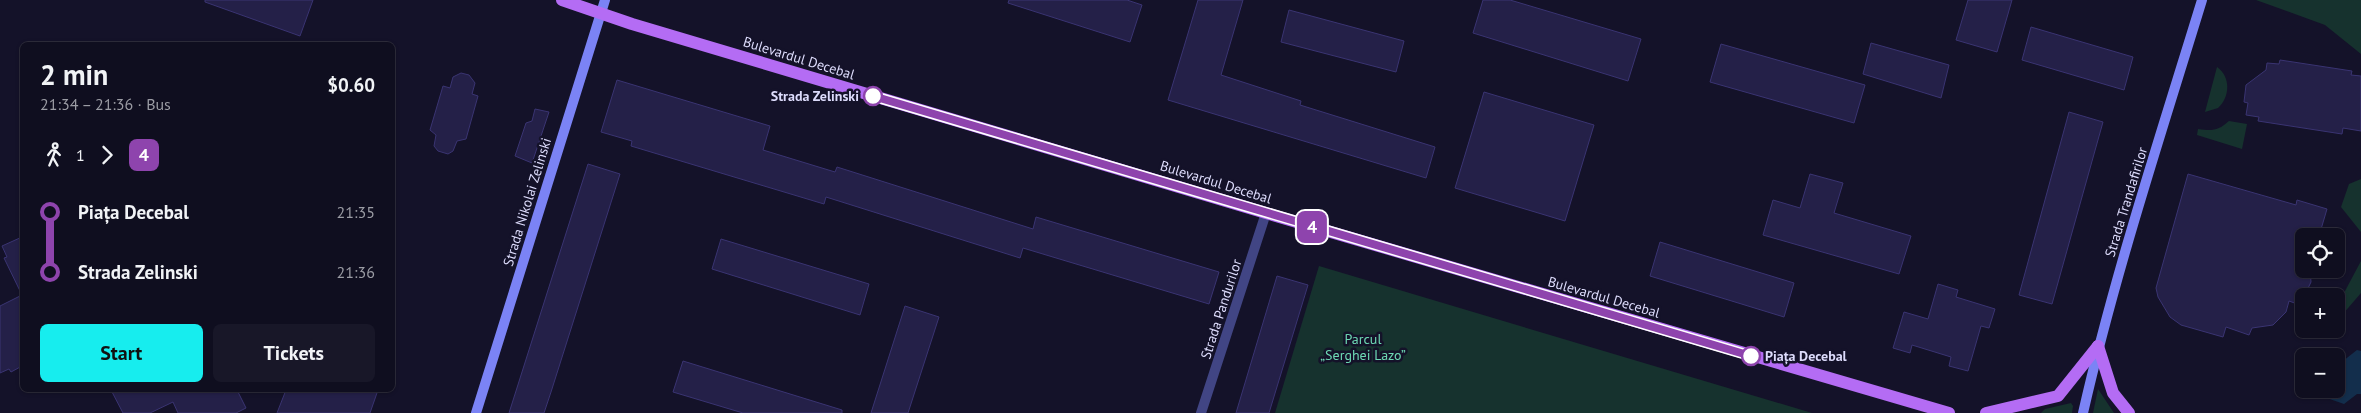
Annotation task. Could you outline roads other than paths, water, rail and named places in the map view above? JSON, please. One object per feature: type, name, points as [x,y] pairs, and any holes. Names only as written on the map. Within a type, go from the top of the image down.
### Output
[{"type":"main road","name":"Bulevardul Decebal","points":[[562,0],[600,14],[1266,213],[1949,413]]},
{"type":"main road","points":[[1986,413],[2058,396],[2098,346]]},
{"type":"main road","points":[[2098,346],[2113,393],[2129,413]]},
{"type":"street","name":"Strada Nikolai Zelinski","points":[[476,413],[605,0]]},
{"type":"street","name":"Strada Trandafirilor","points":[[2083,413],[2098,346],[2142,192],[2202,0]]},
{"type":"street","name":"Strada Pandurilor","points":[[1201,413],[1266,213]]},
{"type":"water","points":[[2357,350],[2361,351],[2361,394],[2357,394],[2344,404],[2327,398],[2345,398],[2345,359]]},
{"type":"place","name":"Strada Zelinski","points":[[873,96]]},
{"type":"place","name":"Piața Decebal","points":[[1751,356]]},
{"type":"park label","name":"Parcul „Serghei Lazo”","points":[[1363,348]]}]
